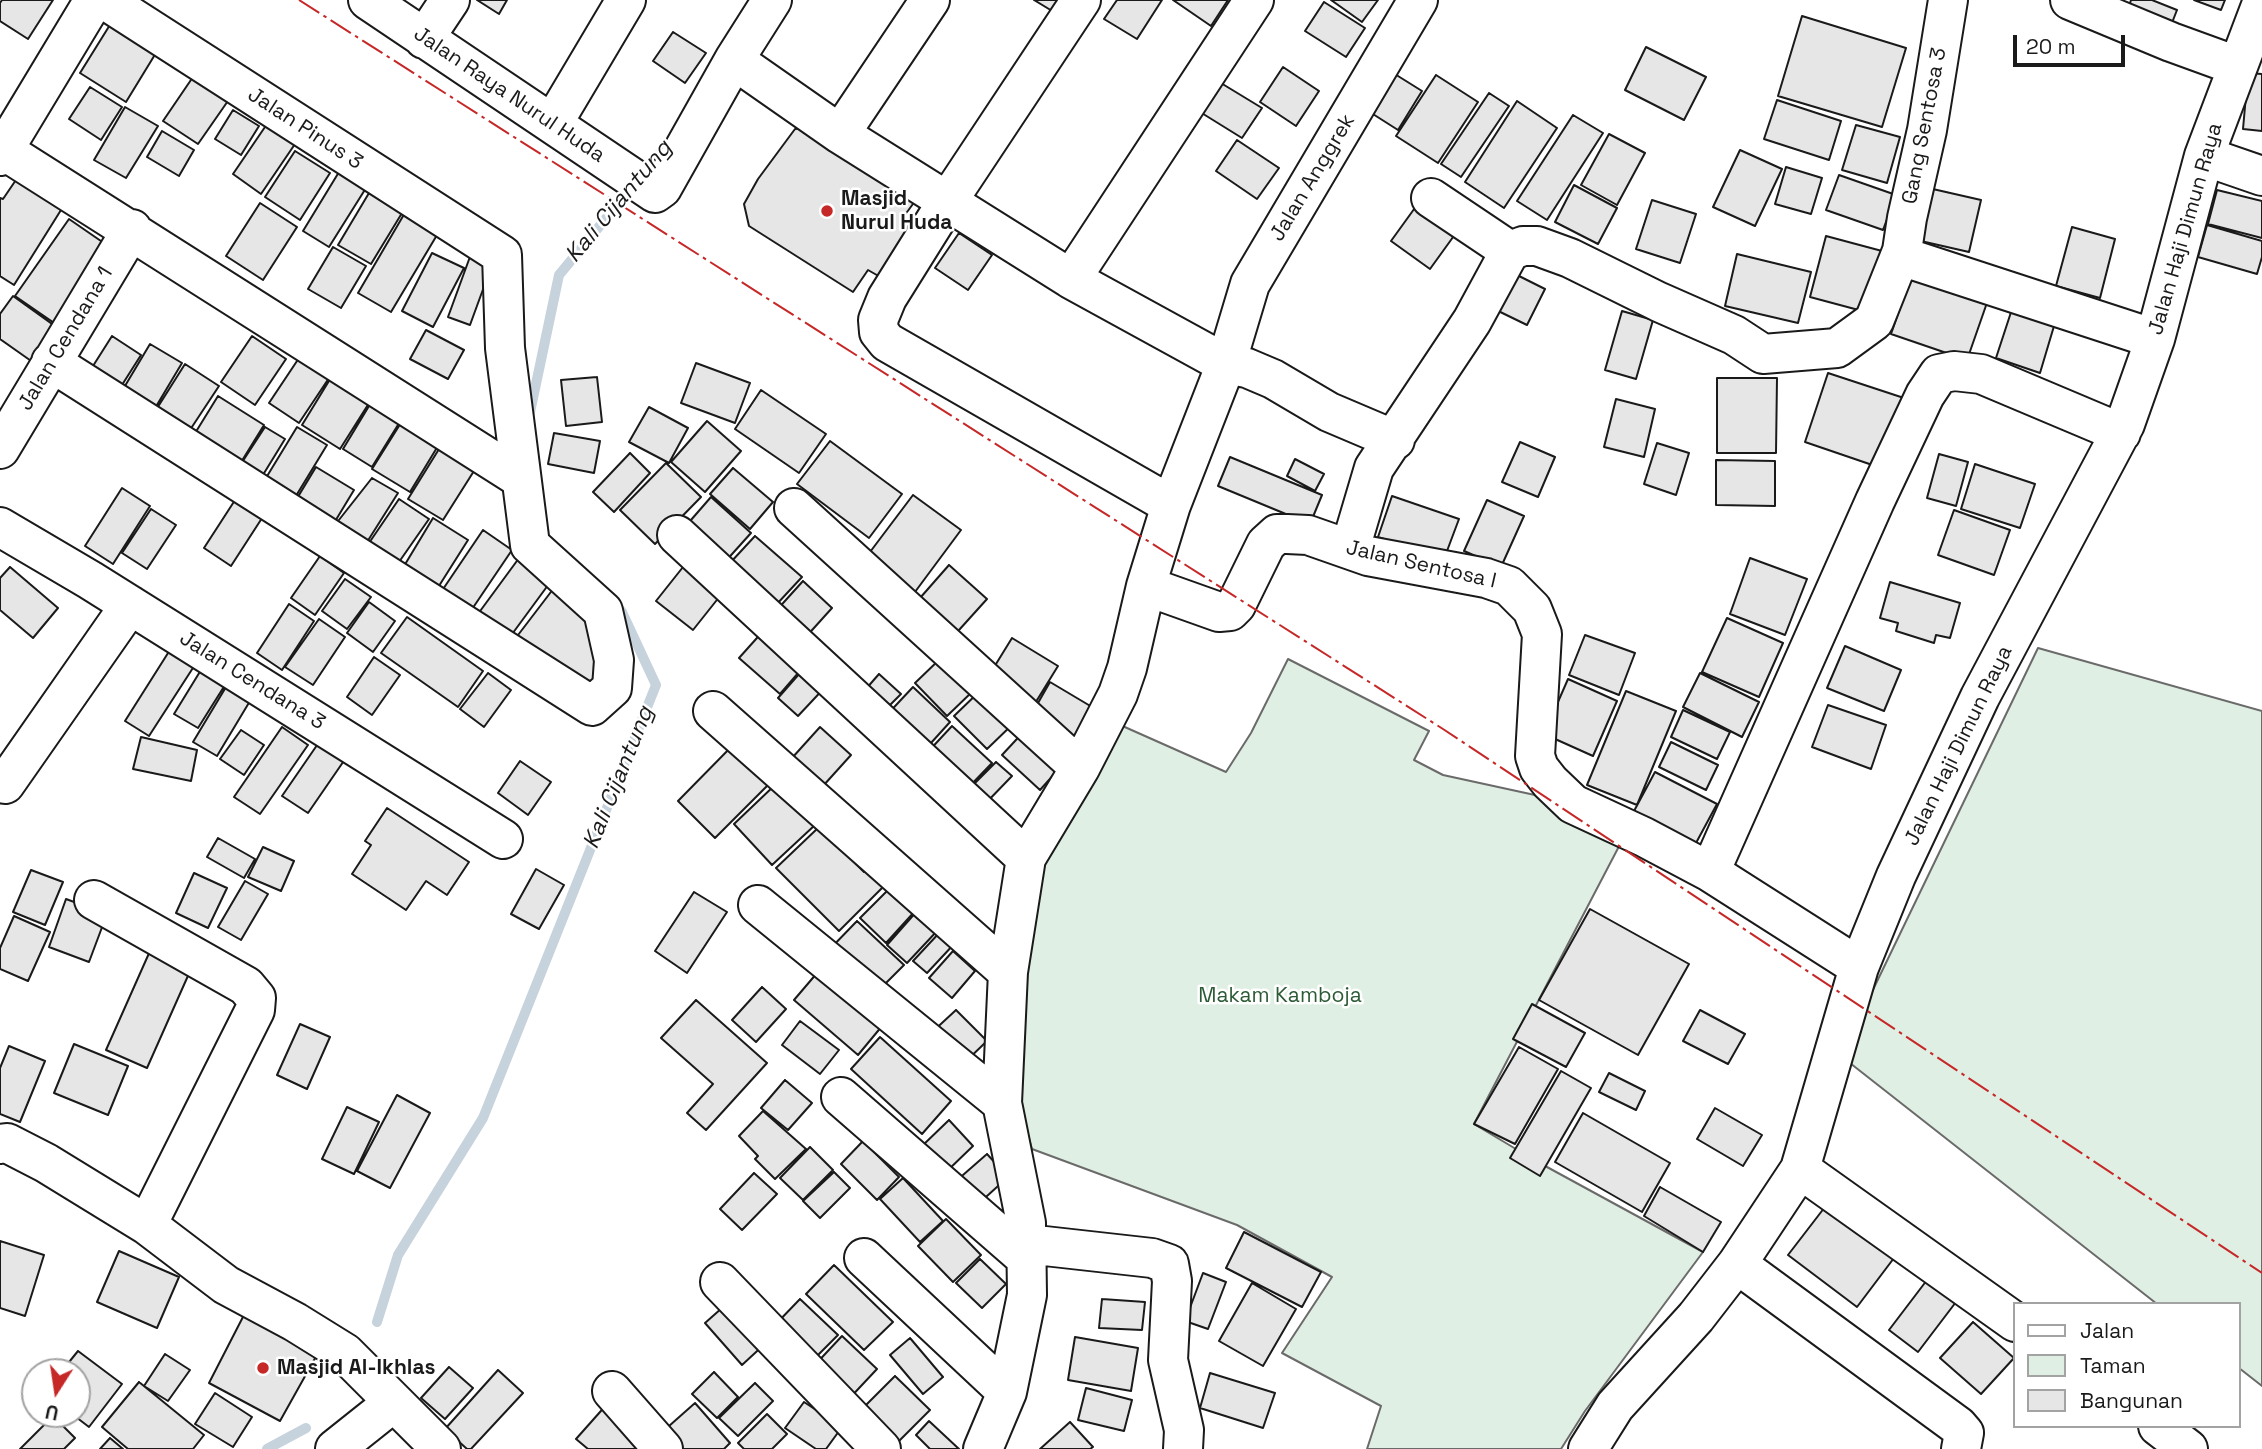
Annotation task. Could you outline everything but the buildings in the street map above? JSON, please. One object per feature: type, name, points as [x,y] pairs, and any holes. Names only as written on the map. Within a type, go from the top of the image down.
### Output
[{"type":"street","points":[[51,362],[592,706],[612,688],[614,660],[603,611],[530,545],[520,478],[132,229],[1,151],[94,0]]},
{"type":"street","name":"Jalan Pinus 3","points":[[105,0],[502,255],[505,348],[520,478]]},
{"type":"street","name":"Jalan Raya Nurul Huda","points":[[368,0],[655,193],[662,188],[734,60]]},
{"type":"street","points":[[424,39],[450,0]]},
{"type":"street","points":[[553,123],[626,0]]},
{"type":"street","points":[[772,0],[734,60],[840,134],[1071,279],[1329,412],[1395,440]]},
{"type":"street","points":[[840,134],[930,0]]},
{"type":"street","points":[[1081,0],[887,298],[878,320],[879,332],[887,342],[1171,505]]},
{"type":"street","points":[[1071,279],[1254,0]]},
{"type":"street","name":"Jalan Anggrek","points":[[1026,858],[1080,768],[1118,694],[1127,668],[1146,586],[1171,505],[1248,370],[1250,284],[1418,0]]},
{"type":"street","name":"Gang Sentosa 3","points":[[1510,251],[1523,246],[1537,246],[1570,258],[1734,335],[1763,354],[1837,348],[1874,321],[1902,251],[1927,130],[1948,0]]},
{"type":"street","points":[[2070,0],[2237,66]]},
{"type":"street","name":"Jalan Haji Dimun Raya","points":[[1588,1449],[1615,1406],[1696,1317],[1737,1264],[1800,1169],[1859,967],[1896,876],[1974,709],[2121,433],[2155,339],[2204,156],[2262,3]]},
{"type":"street","points":[[2204,156],[2262,176]]},
{"type":"street","points":[[1350,549],[1374,468],[1472,321],[1510,251],[1431,198]]},
{"type":"street","name":"Jalan Cendana 1","points":[[0,449],[132,229]]},
{"type":"street","points":[[1902,251],[1903,256],[1922,263],[2155,339]]},
{"type":"street","points":[[1710,872],[1880,489],[1924,395],[1939,374],[1954,371],[1981,374],[2121,433]]},
{"type":"street","points":[[794,508],[1080,768]]},
{"type":"street","name":"Jalan Cendana 3","points":[[0,527],[130,605],[503,839]]},
{"type":"street","name":"Jalan Sentosa I","points":[[1146,586],[1219,612],[1230,611],[1236,605],[1266,544],[1277,534],[1308,536],[1368,556],[1486,578],[1509,586],[1532,609],[1542,634],[1535,756],[1539,768],[1549,782],[1573,804],[1710,872],[1859,967]]},
{"type":"street","points":[[677,535],[1026,858],[1008,972],[1002,1103],[1026,1223],[1027,1295],[1007,1392],[983,1449]]},
{"type":"street","points":[[5,784],[130,605]]},
{"type":"street","points":[[713,711],[1008,972]]},
{"type":"street","points":[[94,900],[246,986],[256,998],[255,1010],[147,1225]]},
{"type":"street","points":[[758,905],[1002,1103]]},
{"type":"street","points":[[841,1097],[1027,1252],[1152,1258],[1169,1264],[1172,1281],[1168,1360],[1184,1430],[1183,1449]]},
{"type":"street","points":[[0,1144],[7,1143],[25,1151],[147,1225],[226,1284],[345,1353],[441,1449]]},
{"type":"street","points":[[1800,1169],[2014,1321]]},
{"type":"street","points":[[864,1258],[1007,1392]]},
{"type":"street","points":[[1737,1264],[1958,1426],[1964,1433],[1961,1449]]},
{"type":"street","points":[[720,1282],[881,1449]]},
{"type":"street","points":[[612,1391],[663,1449]]},
{"type":"street","points":[[335,1449],[387,1395]]},
{"type":"street","points":[[2161,1428],[2188,1449]]},
{"type":"green space","points":[[2038,648],[2262,711],[2262,1386],[2241,1370],[2241,1302],[2154,1302],[1841,1056]]},
{"type":"green space","name":"Makam Kamboja","points":[[1288,659],[1429,731],[1414,760],[1443,775],[1567,802],[1627,831],[1474,1124],[1703,1252],[1585,1411],[1561,1449],[1367,1449],[1381,1406],[1282,1353],[1332,1277],[1237,1225],[1032,1149],[1014,1087],[1040,854],[1118,724],[1226,772],[1251,733]]},
{"type":"waterway","name":"Kali Cijantung","points":[[529,417],[559,275],[666,146]]},
{"type":"waterway","name":"Kali Cijantung","points":[[377,1322],[398,1255],[483,1118],[656,685],[622,612],[615,604]]},
{"type":"waterway","name":"Kali Cijantung","points":[[267,1449],[306,1428]]},
{"type":"power","points":[[299,0],[1443,729],[2262,1273]]},
{"type":"place","name":"Masjid Nurul Huda","points":[[827,211]]},
{"type":"place","name":"Masjid Al-Ikhlas","points":[[263,1368]]}]
